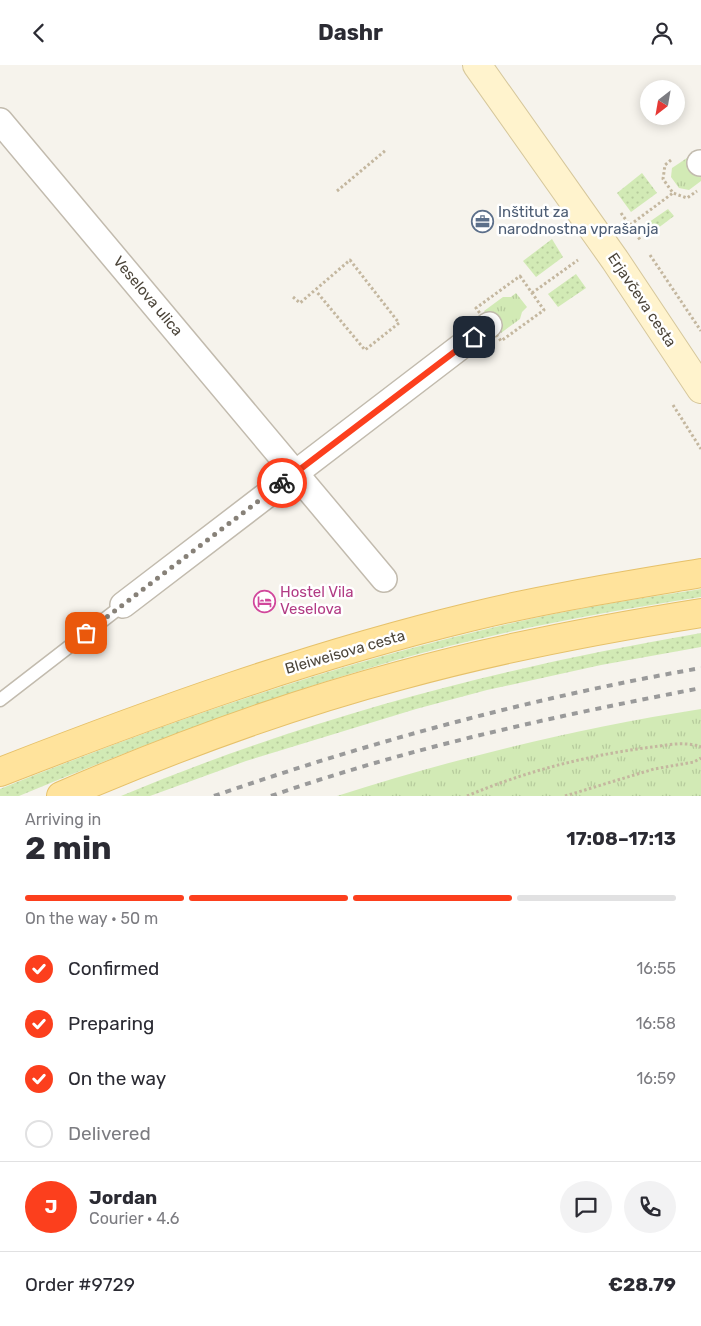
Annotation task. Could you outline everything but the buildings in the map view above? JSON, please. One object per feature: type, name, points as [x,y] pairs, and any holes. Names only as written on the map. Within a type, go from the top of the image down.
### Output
[{"type":"main road","name":"Erjavčeva cesta","points":[[477,65],[615,259],[701,389]]},
{"type":"main road","name":"Bleiweisova cesta","points":[[0,772],[100,733],[238,684],[385,639],[556,598],[701,573]]},
{"type":"main road","points":[[61,796],[190,743],[316,700],[384,680],[534,643],[701,613]]},
{"type":"street","name":"Veselova ulica","points":[[0,121],[384,579]]},
{"type":"street","points":[[123,605],[489,325]]},
{"type":"lane","points":[[0,700],[123,605]]},
{"type":"path","points":[[336,191],[386,151]]},
{"type":"path","points":[[701,189],[687,198],[674,193],[630,225],[701,331]]},
{"type":"path","points":[[293,297],[300,303],[350,260],[399,323],[365,350],[316,291]]},
{"type":"path","points":[[532,293],[578,260]]},
{"type":"path","points":[[520,275],[532,293],[544,310],[501,341],[476,308],[520,275]]},
{"type":"path","points":[[467,796],[547,768],[583,759],[675,745],[691,744],[701,747]]},
{"type":"path","points":[[565,796],[624,778],[694,762],[701,758]]},
{"type":"green space","points":[[690,156],[701,172],[701,181],[689,190],[679,188],[671,177],[672,168]]},
{"type":"green space","points":[[642,173],[657,193],[631,212],[617,193]]},
{"type":"green space","points":[[668,209],[674,216],[649,235],[642,227]]},
{"type":"green space","points":[[552,239],[563,257],[536,277],[523,261]]},
{"type":"green space","points":[[576,274],[586,288],[558,307],[548,294]]},
{"type":"green space","points":[[516,293],[527,307],[522,312],[520,319],[501,333],[484,311],[503,297],[511,297]]},
{"type":"green space","points":[[701,589],[701,597],[546,624],[469,641],[345,675],[204,723],[19,796],[0,796],[0,789],[129,739],[326,673],[459,636],[526,620]]},
{"type":"green space","points":[[701,633],[701,647],[601,665],[487,690],[416,709],[246,761],[150,796],[121,796],[262,742],[406,698],[553,662]]},
{"type":"green space","points":[[701,709],[701,796],[337,796],[427,769],[518,745],[609,725]]},
{"type":"railway","points":[[214,796],[334,757],[455,722],[577,693],[701,668]]},
{"type":"railway","points":[[271,796],[377,762],[484,734],[701,688]]},
{"type":"way so far","points":[[86,633],[282,483]]},
{"type":"place","name":"Inštitut za narodnostna vprašanja","points":[[482,221]]},
{"type":"place","name":"Hostel Vila Veselova","points":[[264,601]]},
{"type":"route","points":[[282,483],[474,337]]}]
